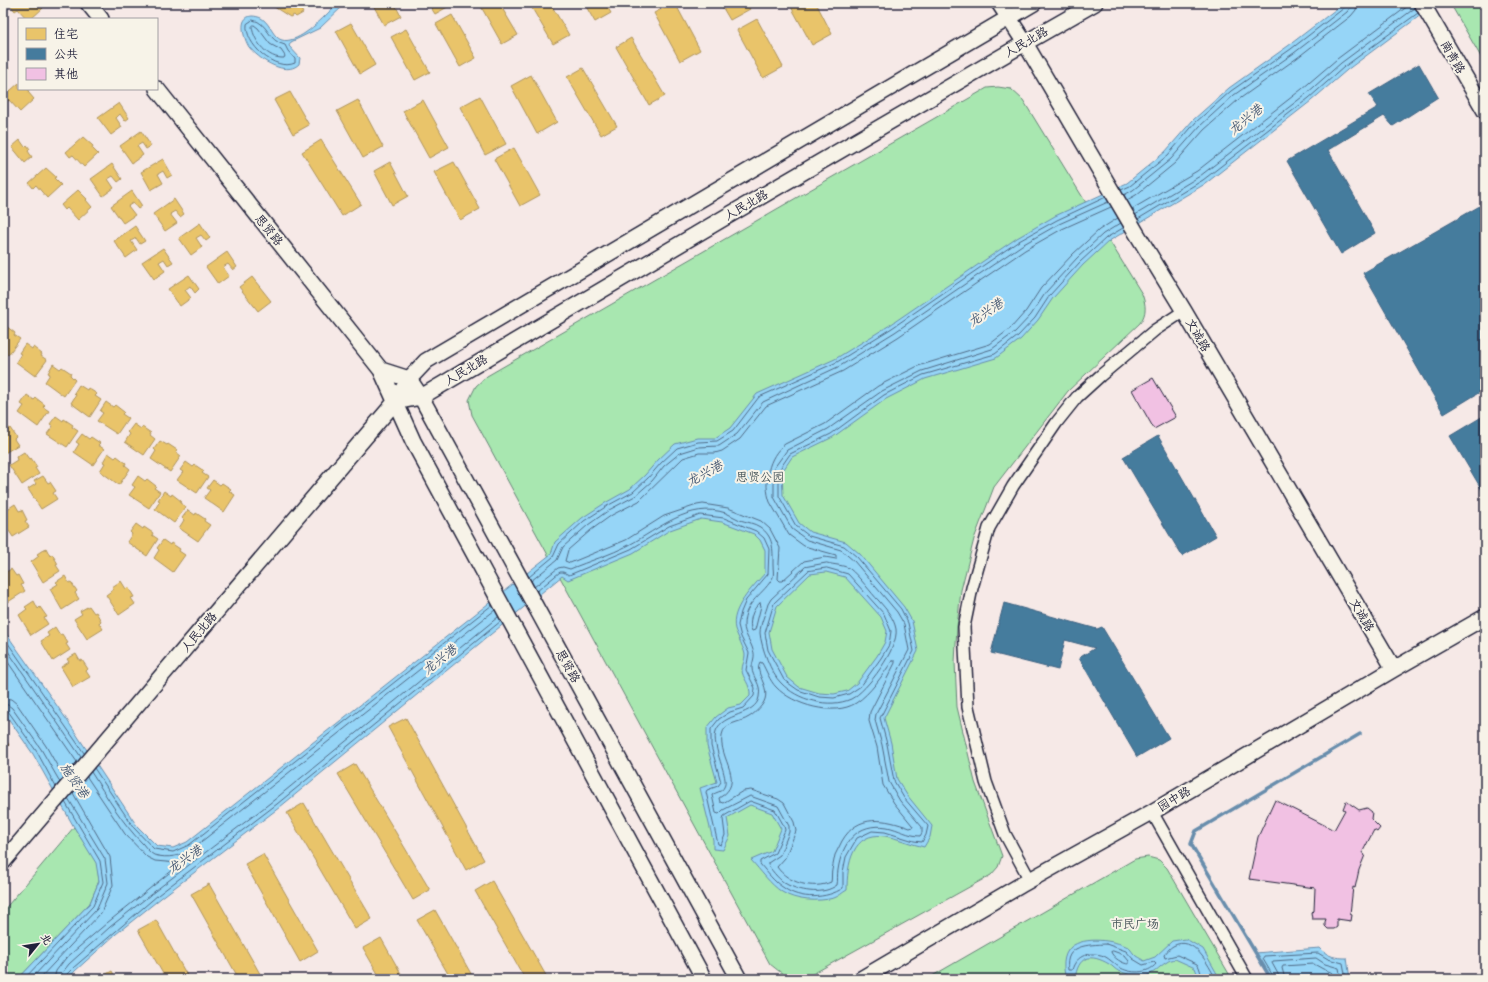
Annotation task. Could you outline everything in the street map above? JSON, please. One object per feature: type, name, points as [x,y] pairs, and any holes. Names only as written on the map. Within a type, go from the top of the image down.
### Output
[{"type":"main road","points":[[88,3],[100,18]]},
{"type":"main road","name":"文诚路","points":[[999,3],[1025,43],[1184,311],[1394,669]]},
{"type":"main road","name":"人民北路","points":[[3,862],[395,402],[409,378],[426,361],[1034,3]]},
{"type":"main road","name":"人民北路","points":[[395,402],[421,397],[1095,3]]},
{"type":"main road","name":"南青路","points":[[1422,3],[1485,111]]},
{"type":"main road","name":"思贤路","points":[[158,90],[381,370],[413,441],[704,979]]},
{"type":"main road","points":[[381,370],[409,378]]},
{"type":"main road","name":"思贤路","points":[[409,378],[421,397],[739,979]]},
{"type":"main road","name":"园中路","points":[[861,979],[1030,880],[1152,812],[1485,617]]},
{"type":"street","points":[[1030,880],[1005,834],[986,782],[968,707],[964,627],[972,588],[989,528],[1013,486],[1057,422],[1077,397],[1100,376],[1155,330],[1184,311]]},
{"type":"street","points":[[1152,812],[1247,979]]},
{"type":"green space","points":[[1450,3],[1485,3],[1485,64]]},
{"type":"green space","name":"思贤公园","points":[[998,87],[1011,89],[1023,100],[1142,294],[1145,312],[1140,323],[1068,391],[994,487],[974,539],[961,590],[957,627],[955,662],[957,707],[975,782],[1002,856],[998,867],[991,875],[809,976],[792,978],[770,964],[472,415],[469,400],[476,386],[487,376],[987,88]]},
{"type":"green space","points":[[74,827],[97,863],[99,881],[90,903],[18,979],[3,979],[3,911]]},
{"type":"green space","name":"市民广场","points":[[1148,857],[1159,860],[1167,868],[1232,979],[927,979],[1135,859]]},
{"type":"water","points":[[338,3],[346,3],[320,28],[291,42],[289,46],[300,58],[299,64],[295,67],[286,69],[271,64],[255,53],[247,43],[243,24],[247,17],[253,16],[261,18],[277,37],[284,40],[290,40],[309,30]]},
{"type":"water","points":[[1344,3],[1437,3],[1347,70],[1311,101],[1205,184],[1109,241],[1083,265],[1053,298],[1038,320],[1021,339],[996,358],[925,379],[886,399],[833,437],[792,457],[782,472],[783,495],[799,523],[810,532],[846,542],[860,554],[904,607],[912,621],[918,651],[884,718],[891,743],[897,779],[907,795],[932,826],[930,837],[924,847],[885,836],[874,836],[865,839],[858,844],[850,861],[847,890],[837,897],[821,900],[800,899],[782,892],[751,860],[772,851],[781,829],[772,813],[750,805],[727,818],[730,836],[723,850],[713,849],[713,840],[700,788],[717,782],[707,746],[707,728],[716,717],[728,708],[741,705],[750,696],[748,685],[742,673],[745,653],[735,629],[734,621],[739,606],[765,573],[765,550],[760,540],[754,534],[722,522],[701,519],[670,530],[633,553],[568,580],[562,576],[280,807],[116,934],[68,979],[18,979],[90,903],[99,881],[96,863],[33,754],[3,711],[3,629],[67,720],[137,826],[157,846],[173,848],[187,842],[551,554],[555,542],[582,518],[630,489],[675,444],[697,438],[715,438],[730,428],[757,394],[835,359],[890,325],[1017,238],[1055,216],[1127,183],[1165,152],[1193,120],[1229,88],[1288,46]],"holes":[[[826,572],[845,577],[881,617],[887,631],[885,642],[877,656],[857,683],[847,691],[834,694],[819,693],[799,687],[787,677],[772,649],[769,632],[777,606],[810,574]]]},
{"type":"water","points":[[1186,939],[1203,949],[1220,979],[1199,978],[1195,968],[1175,959],[1168,961],[1150,974],[1143,976],[1116,970],[1110,965],[1096,958],[1091,958],[1082,961],[1079,965],[1075,979],[1066,979],[1064,967],[1066,954],[1071,947],[1083,941],[1099,940],[1115,942],[1128,947],[1135,955],[1144,961],[1155,957],[1172,941]]},
{"type":"water","points":[[1320,948],[1332,956],[1347,958],[1350,979],[1271,979],[1255,953]]},
{"type":"building: 住宅","points":[[15,3],[38,3],[43,8],[32,18],[26,18],[18,9],[15,11],[11,6]]},
{"type":"building: 住宅","points":[[268,3],[307,3],[300,8],[303,13],[296,17],[294,15],[290,17]]},
{"type":"building: 住宅","points":[[372,3],[394,3],[401,16],[384,25]]},
{"type":"building: 住宅","points":[[428,3],[450,3],[451,5],[435,14]]},
{"type":"building: 住宅","points":[[479,3],[499,3],[518,35],[502,44]]},
{"type":"building: 住宅","points":[[529,3],[550,3],[569,35],[553,44]]},
{"type":"building: 住宅","points":[[584,3],[605,3],[611,13],[595,22]]},
{"type":"building: 住宅","points":[[675,3],[700,50],[680,61],[654,13]]},
{"type":"building: 住宅","points":[[720,3],[746,3],[750,9],[730,20]]},
{"type":"building: 住宅","points":[[789,3],[816,3],[832,34],[812,45]]},
{"type":"building: 住宅","points":[[452,15],[476,58],[460,67],[436,24]]},
{"type":"building: 住宅","points":[[757,19],[783,67],[763,78],[737,30]]},
{"type":"building: 住宅","points":[[351,23],[375,65],[360,74],[336,31]]},
{"type":"building: 住宅","points":[[406,29],[430,72],[415,80],[391,37]]},
{"type":"building: 住宅","points":[[631,38],[665,96],[649,105],[616,47]]},
{"type":"building: 住宅","points":[[3,60],[9,69],[4,72],[3,70]]},
{"type":"building: 住宅","points":[[583,68],[617,126],[601,135],[567,77]]},
{"type":"building: 住宅","points":[[531,75],[557,122],[537,134],[511,86]]},
{"type":"building: 住宅","points":[[18,84],[18,90],[28,90],[28,92],[34,99],[20,112],[9,100],[7,102],[3,97]]},
{"type":"building: 住宅","points":[[290,92],[309,125],[293,134],[274,100]]},
{"type":"building: 住宅","points":[[480,96],[506,144],[485,155],[460,107]]},
{"type":"building: 住宅","points":[[358,100],[383,147],[363,158],[337,111]]},
{"type":"building: 住宅","points":[[423,100],[449,147],[429,158],[403,111]]},
{"type":"building: 住宅","points":[[119,103],[129,118],[125,121],[120,114],[116,118],[122,127],[111,135],[98,118]]},
{"type":"building: 住宅","points":[[141,131],[151,146],[146,149],[142,143],[137,146],[143,155],[132,163],[120,146]]},
{"type":"building: 住宅","points":[[83,137],[93,146],[92,148],[98,154],[84,167],[73,155],[70,157],[66,152]]},
{"type":"building: 住宅","points":[[20,140],[25,147],[27,145],[30,149],[28,151],[32,157],[25,163],[12,147]]},
{"type":"building: 住宅","points":[[321,140],[361,204],[342,216],[302,152]]},
{"type":"building: 住宅","points":[[514,148],[540,195],[520,206],[494,159]]},
{"type":"building: 住宅","points":[[163,159],[172,175],[167,178],[163,171],[158,174],[163,183],[151,190],[141,172]]},
{"type":"building: 住宅","points":[[390,162],[408,196],[392,205],[374,171]]},
{"type":"building: 住宅","points":[[454,162],[480,209],[460,220],[434,172]]},
{"type":"building: 住宅","points":[[112,164],[122,179],[118,182],[113,176],[108,179],[114,188],[103,196],[91,179]]},
{"type":"building: 住宅","points":[[46,168],[56,177],[54,178],[61,185],[47,198],[36,185],[33,188],[29,183]]},
{"type":"building: 住宅","points":[[78,190],[87,199],[86,200],[92,207],[78,220],[67,208],[65,210],[61,205]]},
{"type":"building: 住宅","points":[[132,191],[142,206],[138,209],[133,203],[128,206],[135,215],[123,223],[111,206]]},
{"type":"building: 住宅","points":[[174,199],[184,214],[180,217],[175,211],[170,214],[177,223],[165,231],[153,214]]},
{"type":"building: 住宅","points":[[200,223],[210,238],[206,241],[201,235],[196,238],[202,247],[191,255],[179,238]]},
{"type":"building: 住宅","points":[[135,226],[145,241],[140,244],[136,238],[131,241],[137,250],[126,258],[114,241]]},
{"type":"building: 住宅","points":[[163,248],[173,262],[168,265],[164,259],[159,262],[165,271],[154,279],[142,262]]},
{"type":"building: 住宅","points":[[227,252],[237,267],[233,270],[228,264],[223,267],[229,276],[218,284],[206,267]]},
{"type":"building: 住宅","points":[[189,275],[199,289],[195,293],[190,286],[185,290],[191,298],[180,306],[168,289]]},
{"type":"building: 住宅","points":[[252,277],[271,301],[258,311],[239,287]]},
{"type":"building: 住宅","points":[[6,326],[20,339],[8,355],[3,351],[3,327],[5,328]]},
{"type":"building: 住宅","points":[[25,344],[32,349],[33,347],[47,360],[35,376],[16,362],[21,354],[19,353]]},
{"type":"building: 住宅","points":[[53,364],[60,369],[62,367],[71,373],[70,375],[75,380],[64,396],[45,382],[50,374],[48,373]]},
{"type":"building: 住宅","points":[[79,385],[87,390],[88,388],[97,394],[95,396],[101,400],[90,417],[71,403],[76,395],[74,393]]},
{"type":"building: 住宅","points":[[27,395],[34,400],[36,398],[45,405],[43,407],[49,411],[38,427],[19,413],[24,406],[21,404]]},
{"type":"building: 住宅","points":[[106,402],[113,407],[115,405],[124,412],[122,414],[128,418],[117,434],[97,421],[103,413],[100,411]]},
{"type":"building: 住宅","points":[[56,416],[73,425],[72,427],[78,431],[67,447],[47,434],[53,426],[50,424]]},
{"type":"building: 住宅","points":[[4,422],[8,429],[10,428],[16,437],[14,439],[18,445],[3,454]]},
{"type":"building: 住宅","points":[[134,424],[151,433],[150,435],[155,439],[144,455],[125,442],[130,434],[128,432]]},
{"type":"building: 住宅","points":[[82,434],[89,439],[91,437],[100,443],[98,445],[104,449],[93,465],[74,452],[79,444],[76,442]]},
{"type":"building: 住宅","points":[[160,441],[177,450],[176,452],[181,456],[170,472],[151,459],[156,451],[154,449]]},
{"type":"building: 住宅","points":[[24,452],[29,459],[31,458],[37,467],[35,468],[39,474],[22,485],[9,465],[17,460],[16,457]]},
{"type":"building: 住宅","points":[[108,453],[115,458],[117,456],[126,463],[125,465],[130,469],[119,485],[100,471],[105,463],[103,462]]},
{"type":"building: 住宅","points":[[186,462],[193,467],[195,465],[204,471],[202,473],[208,477],[197,493],[177,480],[183,472],[180,470]]},
{"type":"building: 住宅","points":[[43,476],[48,483],[50,482],[56,491],[53,493],[57,499],[41,509],[28,489],[36,484],[34,481]]},
{"type":"building: 住宅","points":[[138,476],[145,481],[147,479],[156,486],[154,488],[160,492],[149,508],[129,495],[135,487],[132,485]]},
{"type":"building: 住宅","points":[[213,480],[220,485],[222,483],[231,489],[229,491],[235,495],[224,512],[204,498],[210,490],[207,488]]},
{"type":"building: 住宅","points":[[164,491],[171,496],[172,494],[186,507],[174,523],[155,509],[160,501],[158,500]]},
{"type":"building: 住宅","points":[[15,504],[19,511],[22,510],[27,520],[25,521],[29,527],[13,537],[3,522],[3,515],[8,512],[6,510]]},
{"type":"building: 住宅","points":[[188,510],[205,519],[204,521],[210,525],[198,541],[179,528],[184,520],[182,518]]},
{"type":"building: 住宅","points":[[136,524],[153,533],[152,535],[158,539],[147,556],[127,542],[132,534],[130,532]]},
{"type":"building: 住宅","points":[[163,540],[180,549],[179,551],[185,555],[173,572],[154,558],[159,550],[157,548]]},
{"type":"building: 住宅","points":[[46,548],[50,556],[52,554],[60,571],[43,582],[31,562],[39,556],[37,554]]},
{"type":"building: 住宅","points":[[11,569],[16,576],[18,575],[23,584],[21,585],[25,591],[8,602],[3,593],[3,574]]},
{"type":"building: 住宅","points":[[65,576],[69,583],[71,582],[77,591],[75,593],[79,599],[62,610],[50,589],[58,584],[56,582]]},
{"type":"building: 住宅","points":[[121,581],[126,589],[128,587],[134,597],[131,598],[135,604],[119,615],[106,595],[114,589],[112,587]]},
{"type":"building: 住宅","points":[[34,601],[38,609],[40,607],[47,617],[44,618],[48,624],[31,635],[19,615],[27,609],[25,607]]},
{"type":"building: 住宅","points":[[89,606],[94,613],[96,612],[101,621],[99,623],[103,629],[87,639],[74,619],[82,614],[80,611]]},
{"type":"building: 住宅","points":[[55,627],[68,643],[66,644],[70,650],[53,661],[41,641],[49,636],[47,633]]},
{"type":"building: 住宅","points":[[76,654],[80,661],[82,660],[88,669],[86,671],[90,677],[73,687],[61,667],[69,662],[67,659]]},
{"type":"building: 住宅","points":[[406,718],[484,860],[466,870],[388,727]]},
{"type":"building: 住宅","points":[[3,736],[9,745],[3,749]]},
{"type":"building: 住宅","points":[[355,764],[430,890],[413,900],[338,774]]},
{"type":"building: 住宅","points":[[304,803],[372,919],[355,929],[287,813]]},
{"type":"building: 住宅","points":[[263,854],[318,951],[300,962],[245,864]]},
{"type":"building: 住宅","points":[[492,881],[548,979],[525,979],[475,891]]},
{"type":"building: 住宅","points":[[209,884],[263,979],[239,979],[191,894]]},
{"type":"building: 住宅","points":[[435,910],[474,979],[451,979],[417,920]]},
{"type":"building: 住宅","points":[[156,920],[189,979],[166,979],[138,930]]},
{"type":"building: 住宅","points":[[381,938],[404,979],[381,979],[363,948]]},
{"type":"building: 住宅","points":[[112,971],[116,979],[97,979]]},
{"type":"building: 公共","points":[[1419,64],[1438,97],[1393,126],[1384,116],[1328,150],[1375,233],[1341,254],[1287,161],[1378,107],[1369,94]]},
{"type":"building: 公共","points":[[1485,203],[1485,389],[1444,414],[1363,273]]},
{"type":"building: 公共","points":[[1485,415],[1485,495],[1450,436]]},
{"type":"building: 公共","points":[[1158,436],[1216,536],[1182,556],[1123,457]]},
{"type":"building: 公共","points":[[1004,603],[1097,629],[1102,627],[1169,738],[1137,757],[1079,658],[1095,648],[1065,640],[1058,670],[991,653]]},
{"type":"building: 其他","points":[[1153,378],[1176,417],[1154,429],[1132,390]]},
{"type":"building: 其他","points":[[1275,800],[1334,830],[1345,810],[1343,809],[1346,801],[1359,810],[1367,808],[1372,812],[1371,819],[1380,828],[1377,832],[1374,830],[1362,853],[1365,855],[1359,870],[1355,888],[1353,887],[1350,914],[1352,915],[1351,921],[1337,919],[1337,927],[1334,929],[1328,929],[1325,926],[1326,919],[1312,919],[1311,912],[1314,911],[1315,888],[1249,879],[1258,837]]},
{"type":"waterway","points":[[1271,979],[1191,844],[1196,831],[1360,734]]},
{"type":"water label","name":"龙兴港","points":[[1245,119]]},
{"type":"water label","name":"龙兴港","points":[[985,312]]},
{"type":"water label","name":"龙兴港","points":[[704,473]]},
{"type":"water label","name":"龙兴港","points":[[439,659]]},
{"type":"water label","name":"施贤港","points":[[75,780]]},
{"type":"water label","name":"龙兴港","points":[[184,859]]}]
